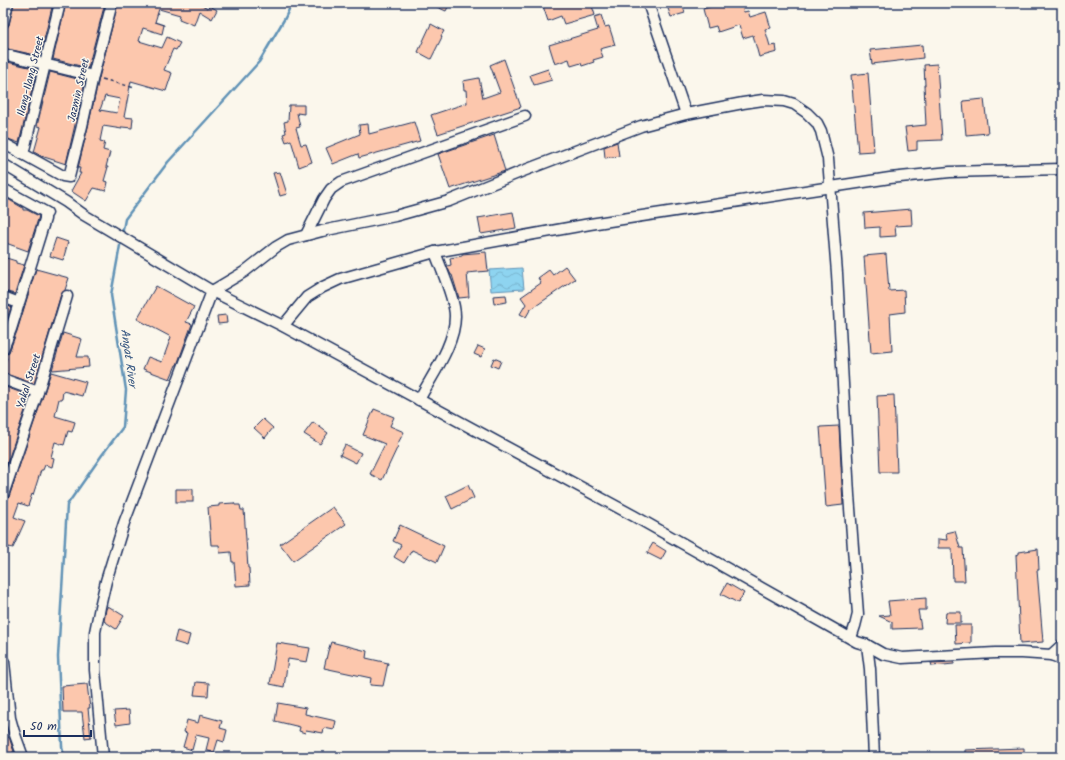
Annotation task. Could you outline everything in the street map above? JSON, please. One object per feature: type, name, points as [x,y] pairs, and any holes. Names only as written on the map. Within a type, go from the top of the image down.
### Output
[{"type":"street","points":[[3,23],[8,3]]},
{"type":"street","name":"Ilang-Ilang Street","points":[[23,154],[60,3]]},
{"type":"street","name":"Jazmin Street","points":[[23,154],[63,176],[70,176],[93,76],[112,3]]},
{"type":"street","points":[[648,3],[686,114]]},
{"type":"street","points":[[3,54],[93,76]]},
{"type":"street","points":[[103,757],[95,670],[95,632],[106,581],[124,524],[212,291],[244,272],[276,246],[288,240],[329,229],[396,216],[450,201],[523,171],[641,126],[686,114],[763,100],[784,101],[794,104],[807,113],[817,123],[821,131],[828,159],[837,273],[849,495],[858,614],[851,638]]},
{"type":"street","points":[[306,235],[324,199],[331,189],[341,182],[525,116]]},
{"type":"street","points":[[3,143],[23,154]]},
{"type":"street","points":[[3,164],[66,202],[84,215],[212,291],[283,326],[634,516],[857,642],[867,645],[883,654],[902,658],[1022,653],[1051,655],[1062,660]]},
{"type":"street","points":[[283,326],[307,297],[323,287],[340,279],[435,252],[590,224],[890,178],[950,172],[1062,169]]},
{"type":"street","points":[[3,189],[47,213],[11,329],[3,348]]},
{"type":"street","points":[[419,400],[448,345],[453,330],[455,315],[451,297],[435,252]]},
{"type":"street","name":"Yakal Street","points":[[3,495],[7,468],[38,392],[67,296]]},
{"type":"street","points":[[3,297],[19,303]]},
{"type":"street","points":[[3,380],[38,392]]},
{"type":"street","points":[[867,645],[870,669],[874,757]]},
{"type":"street","points":[[1051,655],[1062,645]]},
{"type":"street","points":[[4,662],[7,719],[14,732],[23,757]]},
{"type":"path","points":[[93,76],[136,88]]},
{"type":"water","points":[[522,268],[524,289],[491,291],[489,270]]},
{"type":"building","points":[[14,3],[53,3],[40,56],[3,48],[6,28],[9,25]]},
{"type":"building","points":[[66,3],[105,3],[88,68],[53,59]]},
{"type":"building","points":[[118,3],[197,3],[208,8],[210,6],[217,10],[212,19],[199,11],[194,25],[179,19],[180,15],[159,9],[155,22],[164,25],[162,34],[143,28],[139,41],[162,48],[167,37],[180,43],[176,50],[173,49],[164,70],[172,73],[166,91],[131,81],[124,117],[133,118],[132,128],[122,127],[122,129],[103,126],[100,141],[105,142],[103,150],[110,152],[104,181],[108,182],[106,191],[94,188],[86,201],[71,191],[81,173],[79,173],[80,168],[78,168]],"holes":[[[105,96],[120,99],[117,113],[100,110]]]},
{"type":"building","points":[[428,3],[450,3],[446,11]]},
{"type":"building","points":[[542,3],[591,3],[595,15],[564,24],[561,16],[548,21]]},
{"type":"building","points":[[666,3],[682,3],[685,13],[671,17]]},
{"type":"building","points":[[723,3],[741,3],[744,12],[748,11],[750,17],[766,12],[771,28],[765,29],[770,46],[776,45],[777,52],[759,57],[753,35],[743,38],[739,25],[718,32],[716,26],[708,28],[703,9]]},
{"type":"building","points":[[601,15],[605,27],[609,26],[615,45],[600,49],[603,57],[582,66],[581,63],[571,66],[569,59],[555,64],[549,45],[598,30],[594,17]]},
{"type":"building","points":[[431,24],[444,31],[431,59],[418,52]]},
{"type":"building","points":[[922,45],[923,58],[872,64],[870,50]]},
{"type":"building","points":[[504,59],[521,107],[438,134],[431,115],[467,103],[466,90],[464,90],[463,81],[479,78],[483,98],[500,92],[490,65]]},
{"type":"building","points":[[3,61],[37,69],[19,143],[3,137]]},
{"type":"building","points":[[937,64],[942,140],[917,141],[917,150],[908,151],[905,127],[926,125],[924,65]]},
{"type":"building","points":[[548,69],[552,80],[534,85],[530,75]]},
{"type":"building","points":[[50,72],[85,81],[66,164],[41,156],[34,152],[41,127],[37,126]]},
{"type":"building","points":[[868,73],[874,151],[858,152],[851,75]]},
{"type":"building","points":[[984,99],[988,133],[966,135],[963,101]]},
{"type":"building","points":[[289,105],[304,105],[304,114],[297,113],[300,127],[296,128],[301,145],[306,144],[312,162],[299,167],[291,140],[286,142],[283,134],[286,133],[284,122],[288,121]]},
{"type":"building","points":[[414,122],[420,141],[359,158],[358,154],[333,164],[326,148],[360,134],[359,125],[368,124],[369,134]]},
{"type":"building","points":[[494,135],[505,171],[450,189],[438,154]]},
{"type":"building","points":[[617,142],[619,156],[605,158],[604,147]]},
{"type":"building","points":[[280,172],[287,194],[280,196],[273,173]]},
{"type":"building","points":[[6,198],[23,208],[23,210],[27,210],[39,216],[28,251],[3,242],[3,207]]},
{"type":"building","points":[[911,209],[912,225],[895,226],[896,236],[880,237],[880,227],[865,228],[864,213]]},
{"type":"building","points":[[513,212],[516,228],[481,234],[478,218]]},
{"type":"building","points":[[56,238],[68,242],[63,260],[50,256]]},
{"type":"building","points":[[486,252],[488,271],[467,273],[469,297],[459,298],[452,275],[447,266],[451,265],[450,258],[462,256],[462,254]]},
{"type":"building","points":[[886,254],[889,291],[904,290],[905,312],[890,314],[892,351],[871,353],[864,256]]},
{"type":"building","points":[[3,257],[24,265],[15,294],[3,291]]},
{"type":"building","points":[[565,266],[575,279],[530,310],[526,317],[520,314],[526,304],[521,297],[541,283],[538,278],[549,270],[553,275]]},
{"type":"building","points":[[36,269],[69,278],[65,290],[61,294],[34,384],[3,373],[3,368],[7,358],[3,355],[9,352]]},
{"type":"building","points":[[156,286],[194,307],[186,322],[192,324],[177,365],[170,379],[143,369],[148,357],[162,362],[171,337],[137,319]]},
{"type":"building","points":[[506,295],[507,302],[494,304],[493,296]]},
{"type":"building","points":[[3,304],[11,307],[5,325],[3,324]]},
{"type":"building","points":[[226,315],[227,323],[218,324],[217,316]]},
{"type":"building","points":[[63,333],[82,339],[77,357],[88,357],[89,367],[52,370]]},
{"type":"building","points":[[478,346],[485,349],[481,357],[474,354]]},
{"type":"building","points":[[494,358],[501,361],[498,368],[491,365]]},
{"type":"building","points":[[51,372],[86,382],[82,396],[63,391],[62,399],[59,399],[55,416],[75,422],[72,432],[68,431],[64,445],[55,442],[51,457],[54,458],[52,467],[45,465],[43,470],[41,470],[28,506],[19,503],[14,517],[25,521],[13,548],[9,547],[3,559],[3,507],[9,497]]},
{"type":"building","points":[[3,386],[30,396],[3,475]]},
{"type":"building","points":[[894,395],[897,472],[880,472],[877,396]]},
{"type":"building","points":[[374,409],[394,417],[390,426],[404,432],[382,480],[370,474],[385,444],[363,435]]},
{"type":"building","points":[[263,419],[273,428],[265,438],[254,428]]},
{"type":"building","points":[[313,422],[328,433],[320,444],[304,434]]},
{"type":"building","points":[[839,426],[843,505],[826,507],[820,427]]},
{"type":"building","points":[[345,445],[361,453],[356,463],[340,455]]},
{"type":"building","points":[[468,485],[474,498],[452,509],[446,496]]},
{"type":"building","points":[[176,489],[193,489],[193,502],[176,502]]},
{"type":"building","points":[[234,503],[235,505],[240,505],[241,510],[244,510],[250,585],[236,586],[234,562],[232,562],[231,552],[220,553],[219,545],[211,545],[208,507],[219,506],[219,504]]},
{"type":"building","points":[[333,507],[346,524],[293,561],[280,544]]},
{"type":"building","points":[[400,525],[444,546],[437,562],[412,550],[404,563],[394,557],[401,545],[393,541]]},
{"type":"building","points":[[955,531],[960,548],[963,548],[965,581],[953,581],[952,548],[938,548],[938,539],[947,540],[946,533]]},
{"type":"building","points":[[653,543],[666,551],[661,560],[647,553]]},
{"type":"building","points":[[1038,549],[1039,570],[1037,570],[1043,642],[1020,644],[1016,555],[1019,554],[1019,552]]},
{"type":"building","points":[[727,583],[744,593],[738,603],[721,594]]},
{"type":"building","points":[[926,598],[926,610],[918,610],[921,628],[892,629],[892,622],[879,616],[890,615],[888,601]]},
{"type":"building","points":[[108,606],[124,616],[116,629],[104,621]]},
{"type":"building","points":[[946,612],[961,612],[961,623],[945,623]]},
{"type":"building","points":[[955,625],[971,625],[971,643],[956,644]]},
{"type":"building","points":[[177,631],[190,635],[187,646],[174,642]]},
{"type":"building","points":[[331,642],[367,651],[366,658],[388,663],[383,686],[370,685],[371,678],[324,668]]},
{"type":"building","points":[[277,643],[310,648],[307,662],[288,659],[284,687],[270,684]]},
{"type":"building","points":[[954,662],[954,664],[932,666],[931,663]]},
{"type":"building","points":[[196,682],[209,683],[208,696],[194,695]]},
{"type":"building","points":[[87,684],[91,737],[85,738],[82,712],[63,712],[62,686]]},
{"type":"building","points":[[278,703],[306,708],[305,714],[336,721],[334,730],[324,728],[323,733],[306,730],[305,733],[299,731],[300,727],[275,721]]},
{"type":"building","points":[[129,710],[130,723],[116,725],[114,711]]},
{"type":"building","points":[[200,715],[222,721],[220,728],[227,730],[224,742],[218,740],[214,753],[206,750],[209,738],[196,735],[192,750],[183,747],[187,733],[184,732],[187,720],[198,723]]},
{"type":"building","points":[[9,737],[14,751],[14,757],[3,757],[3,738]]},
{"type":"building","points":[[1024,748],[1024,757],[965,757],[965,750]]},
{"type":"waterway","name":"Angat River","points":[[122,235],[125,219],[168,162],[259,62],[285,18],[292,3]]},
{"type":"waterway","name":"Angat River","points":[[64,757],[62,746],[58,657],[67,505],[123,427],[126,390],[111,295],[121,240]]}]
